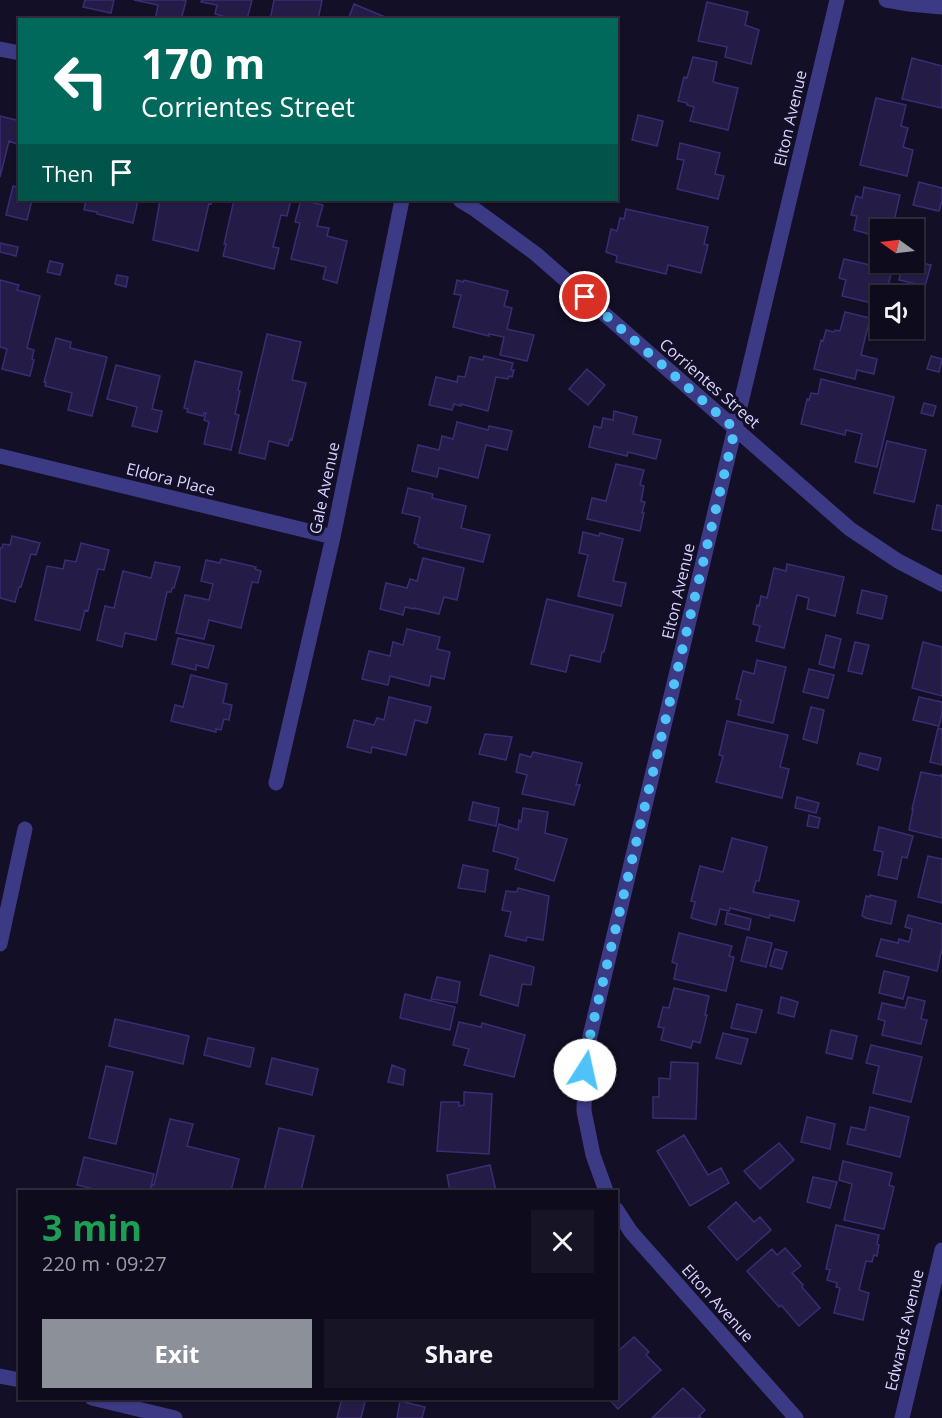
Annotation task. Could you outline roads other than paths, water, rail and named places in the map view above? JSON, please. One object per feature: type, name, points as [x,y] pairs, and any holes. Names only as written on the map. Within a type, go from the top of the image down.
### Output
[{"type":"street","name":"Elton Avenue","points":[[606,1190],[593,1155],[584,1111],[588,1047],[837,0]]},
{"type":"street","points":[[886,0],[942,7]]},
{"type":"street","points":[[0,48],[18,52]]},
{"type":"street","name":"Gale Avenue","points":[[276,783],[333,537],[402,201]]},
{"type":"street","name":"Corrientes Street","points":[[462,201],[536,254],[850,529],[898,561],[942,584]]},
{"type":"street","name":"Eldora Place","points":[[0,456],[333,537]]},
{"type":"street","points":[[0,944],[25,829]]},
{"type":"street","name":"Elton Avenue","points":[[618,1212],[631,1232],[796,1418]]},
{"type":"street","name":"Edwards Avenue","points":[[902,1418],[942,1250]]},
{"type":"street","points":[[0,1376],[18,1380]]},
{"type":"street","points":[[100,1400],[175,1418]]}]
